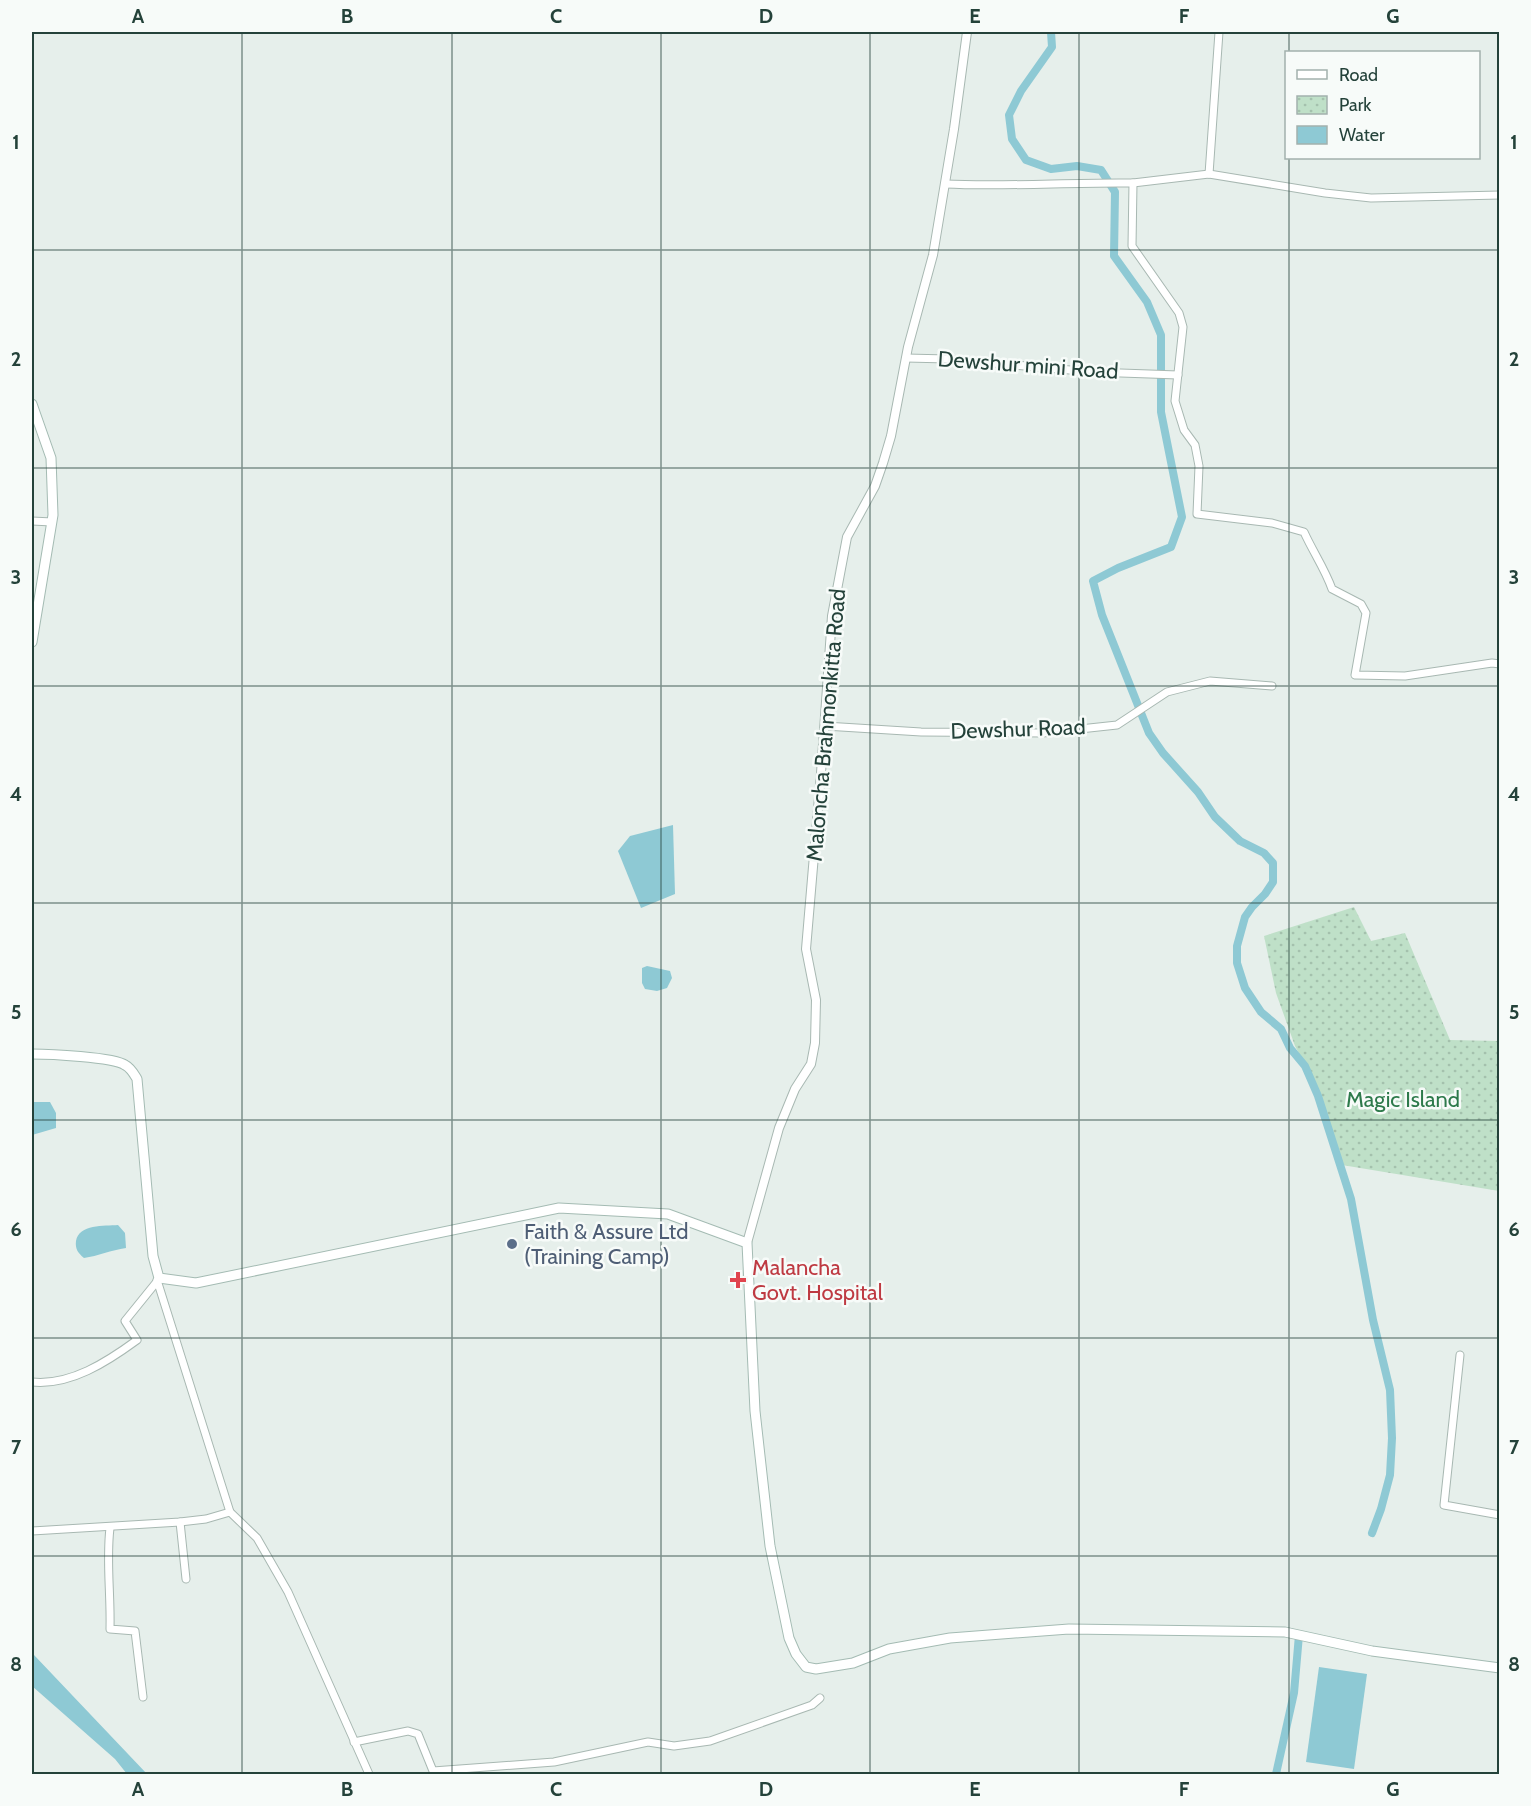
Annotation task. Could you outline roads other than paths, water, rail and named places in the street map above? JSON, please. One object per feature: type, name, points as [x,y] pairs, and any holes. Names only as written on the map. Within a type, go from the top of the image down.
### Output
[{"type":"main road","points":[[32,404],[51,458],[52,522],[32,642]]},
{"type":"main road","points":[[32,1054],[51,1054],[124,1063],[133,1072],[136,1079],[153,1256],[158,1279],[196,1282],[559,1208],[668,1214],[747,1242],[755,1412],[770,1546],[789,1638],[796,1654],[806,1666],[816,1669],[853,1663],[889,1649],[950,1638],[1069,1629],[1285,1632],[1372,1651],[1500,1668]]},
{"type":"street","name":"Maloncha Brahmonkitta Road","points":[[747,1242],[779,1128],[795,1089],[811,1064],[815,1043],[816,1000],[806,949],[832,616],[847,537],[875,486],[891,436],[906,358],[933,255],[968,32]]},
{"type":"street","points":[[1209,174],[1220,32]]},
{"type":"street","points":[[945,184],[989,186],[1080,182],[1133,183],[1209,174],[1371,198],[1500,195]]},
{"type":"street","points":[[1133,183],[1132,246],[1179,313],[1183,327],[1175,401],[1184,430],[1195,445],[1199,466],[1197,514],[1272,523],[1304,532],[1326,572],[1332,589],[1361,604],[1366,613],[1354,675],[1405,676],[1492,663],[1500,664]]},
{"type":"street","name":"Dewshur mini Road","points":[[906,358],[948,359],[1092,372],[1178,375]]},
{"type":"street","points":[[32,521],[52,522]]},
{"type":"street","name":"Dewshur Road","points":[[825,726],[921,732],[1043,733],[1117,725],[1167,692],[1210,681],[1272,686]]},
{"type":"street","points":[[32,1382],[46,1384],[82,1373],[114,1357],[137,1340],[125,1321],[158,1279]]},
{"type":"street","points":[[158,1279],[230,1512],[257,1538],[288,1592],[369,1774]]},
{"type":"street","points":[[1460,1355],[1444,1505],[1500,1515]]},
{"type":"street","points":[[32,1531],[180,1522],[206,1519],[230,1512]]},
{"type":"street","points":[[180,1522],[186,1579]]},
{"type":"street","points":[[110,1528],[107,1550],[110,1571],[110,1629],[135,1631],[142,1697]]},
{"type":"street","points":[[354,1742],[408,1731],[418,1734],[433,1771],[554,1762],[648,1742],[675,1746],[710,1741],[812,1705],[820,1698]]},
{"type":"water","points":[[673,825],[675,894],[641,908],[618,851],[630,836]]},
{"type":"water","points":[[647,966],[670,971],[672,978],[667,988],[657,991],[645,989],[642,983],[642,968]]},
{"type":"water","points":[[32,1102],[50,1102],[56,1113],[56,1128],[32,1135]]},
{"type":"water","points":[[118,1225],[125,1233],[126,1248],[84,1258],[79,1253],[76,1241],[82,1231],[99,1226]]},
{"type":"water","points":[[32,1650],[34,1655],[147,1774],[127,1774],[115,1759],[32,1686]]},
{"type":"water","points":[[1319,1667],[1367,1674],[1354,1769],[1306,1762]]},
{"type":"waterway","points":[[1051,32],[1052,47],[1021,91],[1009,115],[1012,139],[1026,160],[1051,169],[1077,166],[1101,170],[1115,192],[1114,256],[1147,302],[1161,335],[1161,412],[1182,517],[1171,547],[1118,568],[1093,581],[1102,615],[1149,733],[1163,753],[1198,792],[1215,817],[1240,841],[1264,853],[1273,863],[1273,882],[1245,917],[1237,946],[1237,963],[1245,988],[1261,1012],[1281,1029],[1290,1048],[1305,1066],[1318,1096],[1351,1199],[1373,1320],[1390,1390],[1392,1438],[1390,1475],[1372,1533]]},
{"type":"waterway","points":[[1276,1774],[1294,1693],[1299,1635]]},
{"type":"place","name":"Faith & Assure Ltd (Training Camp)","points":[[512,1244]]},
{"type":"place","name":"Malancha Govt. Hospital","points":[[738,1280]]},
{"type":"park label","name":"Magic Island","points":[[1403,1099]]}]
